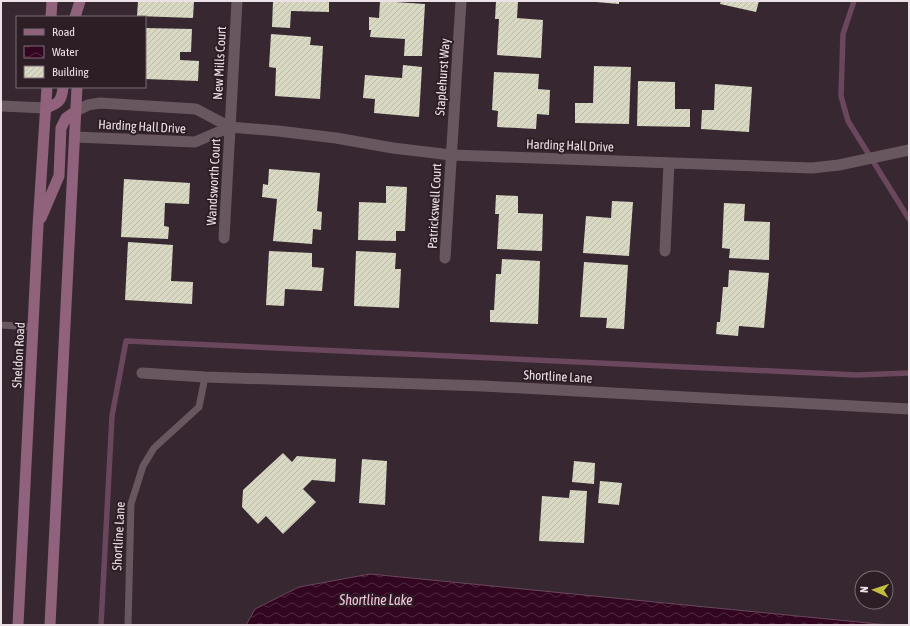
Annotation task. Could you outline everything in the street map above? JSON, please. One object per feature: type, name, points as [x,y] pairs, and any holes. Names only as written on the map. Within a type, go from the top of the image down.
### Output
[{"type":"main road","points":[[51,16],[52,1]]},
{"type":"main road","points":[[75,16],[81,1]]},
{"type":"main road","points":[[80,16],[81,1]]},
{"type":"main road","name":"Sheldon Road","points":[[18,625],[38,226],[47,88]]},
{"type":"main road","points":[[46,108],[56,105],[60,99],[63,88]]},
{"type":"main road","points":[[50,625],[77,88]]},
{"type":"main road","points":[[38,226],[59,176],[61,128],[66,118],[76,111]]},
{"type":"street","name":"New Mills Court","points":[[230,127],[237,1]]},
{"type":"street","name":"Staplehurst Way","points":[[451,155],[461,1]]},
{"type":"street","name":"Harding Hall Drive","points":[[76,111],[100,103],[196,109],[230,127],[336,138],[394,148],[451,155],[812,168],[839,165],[909,150]]},
{"type":"street","points":[[1,106],[46,108]]},
{"type":"street","name":"Harding Hall Drive","points":[[75,136],[195,142],[230,127]]},
{"type":"street","name":"Wandsworth Court","points":[[224,238],[230,127]]},
{"type":"street","name":"Patrickswell Court","points":[[445,258],[451,155]]},
{"type":"street","points":[[665,251],[669,163]]},
{"type":"street","name":"Shortline Lane","points":[[142,373],[205,377],[483,386],[909,409]]},
{"type":"lane","points":[[1,325],[33,327]]},
{"type":"lane","name":"Shortline Lane","points":[[128,625],[131,504],[144,466],[154,448],[199,407],[205,377]]},
{"type":"water","name":"Shortline Lake","points":[[370,574],[889,625],[246,625],[255,609],[299,587]]},
{"type":"building","points":[[138,1],[194,1],[193,18],[137,16]]},
{"type":"building","points":[[273,1],[329,1],[329,12],[291,11],[290,28],[272,27]]},
{"type":"building","points":[[380,1],[425,4],[422,56],[404,56],[405,39],[370,37],[371,30],[369,30],[369,17],[379,18]]},
{"type":"building","points":[[496,1],[518,1],[517,18],[543,20],[541,58],[497,55],[499,19],[495,19]]},
{"type":"building","points":[[619,1],[619,4],[596,2]]},
{"type":"building","points":[[721,1],[759,1],[756,12],[720,4]]},
{"type":"building","points":[[146,28],[192,29],[191,52],[180,52],[180,60],[199,61],[198,81],[146,79]]},
{"type":"building","points":[[271,34],[311,37],[310,45],[323,46],[320,99],[275,96],[276,68],[269,67]]},
{"type":"building","points":[[403,65],[422,67],[419,117],[374,113],[375,99],[363,98],[365,75],[402,78]]},
{"type":"building","points":[[594,66],[631,67],[629,124],[575,123],[575,103],[593,103]]},
{"type":"building","points":[[494,72],[539,74],[538,89],[550,90],[549,115],[537,114],[536,129],[497,127],[498,111],[492,110]]},
{"type":"building","points":[[638,81],[675,82],[675,109],[690,109],[690,127],[637,126]]},
{"type":"building","points":[[715,84],[752,87],[749,132],[701,129],[702,110],[714,110]]},
{"type":"building","points":[[269,169],[320,173],[317,211],[322,212],[321,230],[313,229],[312,244],[273,241],[277,199],[262,197],[263,184],[268,185]]},
{"type":"building","points":[[124,179],[190,183],[189,204],[165,203],[164,226],[169,227],[168,239],[121,237]]},
{"type":"building","points":[[386,186],[407,187],[405,231],[396,231],[396,241],[358,240],[359,202],[386,203]]},
{"type":"building","points":[[496,195],[518,196],[518,213],[543,214],[542,251],[497,249],[499,214],[495,214]]},
{"type":"building","points":[[612,201],[633,202],[629,256],[583,253],[586,216],[611,218]]},
{"type":"building","points":[[724,203],[745,204],[744,221],[770,222],[769,260],[729,258],[730,249],[722,248]]},
{"type":"building","points":[[128,242],[173,245],[171,281],[193,282],[192,304],[125,300]]},
{"type":"building","points":[[269,251],[312,253],[312,267],[324,268],[322,291],[285,289],[284,306],[266,305]]},
{"type":"building","points":[[356,251],[396,253],[395,269],[401,269],[399,308],[354,306]]},
{"type":"building","points":[[502,259],[540,261],[538,324],[490,322],[490,310],[494,310],[496,274],[501,274]]},
{"type":"building","points":[[584,262],[628,265],[624,329],[606,328],[607,318],[580,317]]},
{"type":"building","points":[[729,270],[769,273],[764,328],[739,326],[738,336],[716,334],[717,322],[720,322],[723,287],[728,287]]},
{"type":"building","points":[[283,453],[292,462],[297,456],[336,459],[335,482],[312,480],[303,489],[316,502],[283,534],[266,516],[258,524],[242,507],[243,490]]},
{"type":"building","points":[[362,459],[387,461],[385,505],[359,503]]},
{"type":"building","points":[[574,461],[595,463],[594,484],[572,482]]},
{"type":"building","points":[[600,481],[622,483],[619,505],[598,503]]},
{"type":"building","points":[[570,490],[587,491],[584,543],[539,541],[542,496],[569,498]]},
{"type":"waterway","points":[[854,1],[843,34],[841,96],[848,121],[909,219]]},
{"type":"waterway","points":[[101,625],[112,416],[126,341],[857,375],[909,373]]}]
